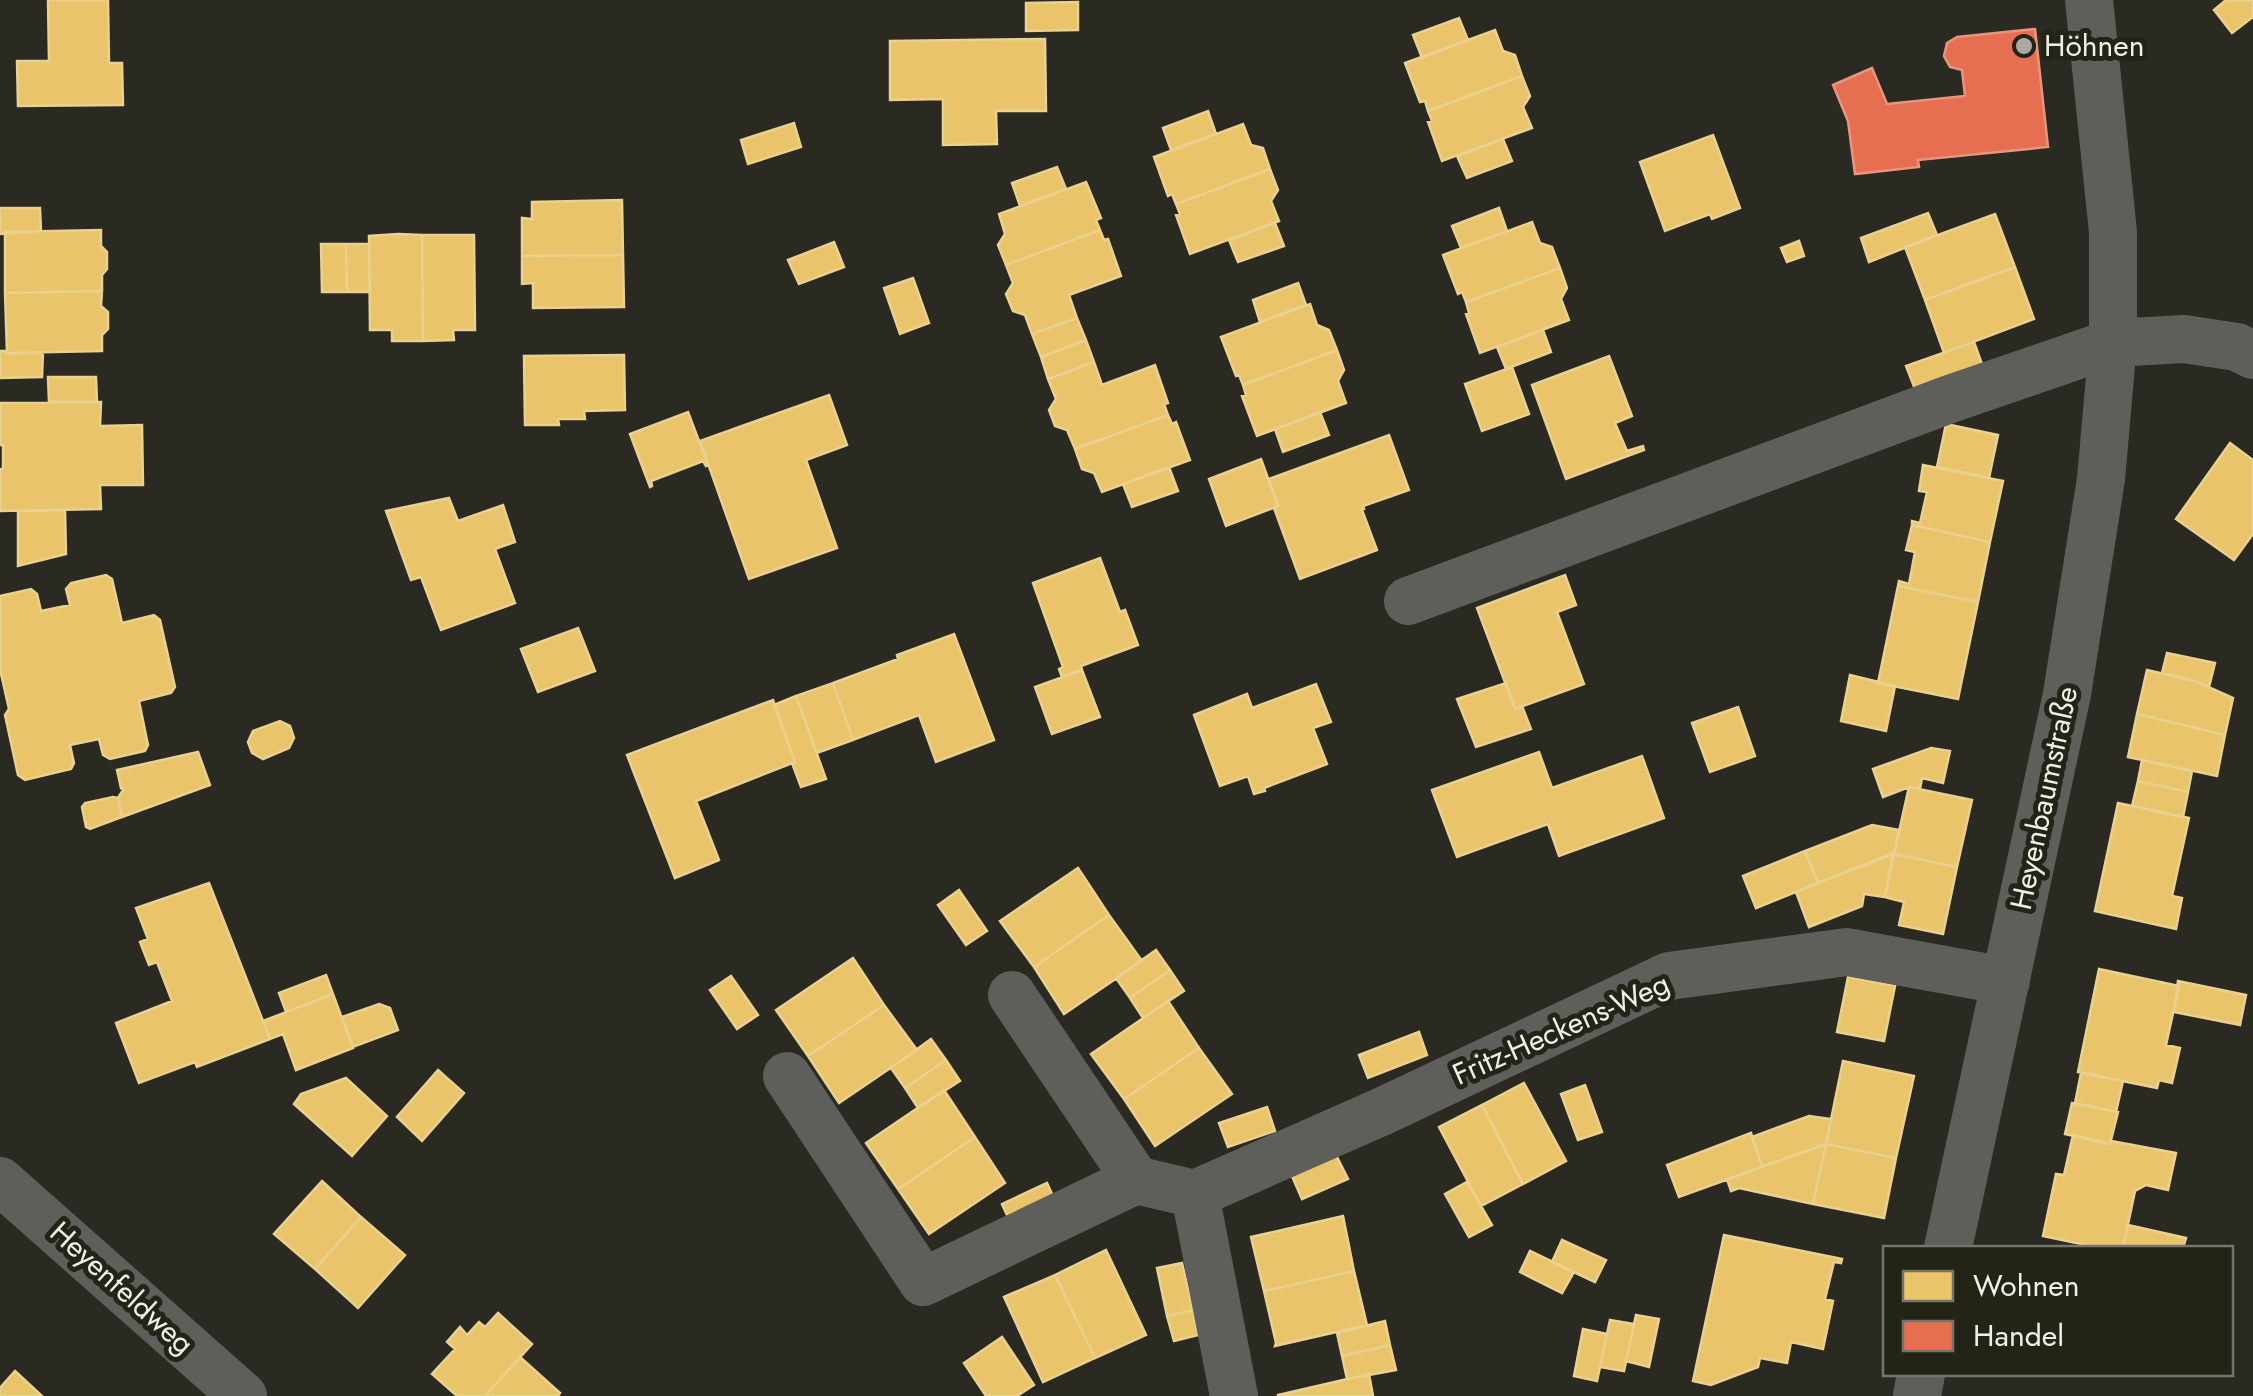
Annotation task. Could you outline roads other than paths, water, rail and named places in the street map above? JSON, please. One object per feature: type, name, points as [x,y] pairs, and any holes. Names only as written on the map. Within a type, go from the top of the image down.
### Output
[{"type":"street","name":"Heyenbaumstraße","points":[[1948,1246],[2066,694],[2102,479],[2113,343],[2113,232],[2090,0]]},
{"type":"street","points":[[1408,600],[1950,398],[2113,343],[2184,339],[2237,347],[2253,354]]},
{"type":"street","name":"Fritz-Heckens-Weg","points":[[1195,1194],[1383,1111],[1669,976],[1847,952],[2006,981]]},
{"type":"street","points":[[1012,996],[1136,1180]]},
{"type":"street","points":[[787,1076],[924,1282],[1136,1180],[1195,1194],[1234,1396]]},
{"type":"street","name":"Heyenfeldweg","points":[[0,1181],[243,1396]]},
{"type":"place","name":"Höhnen","points":[[2024,46]]}]
